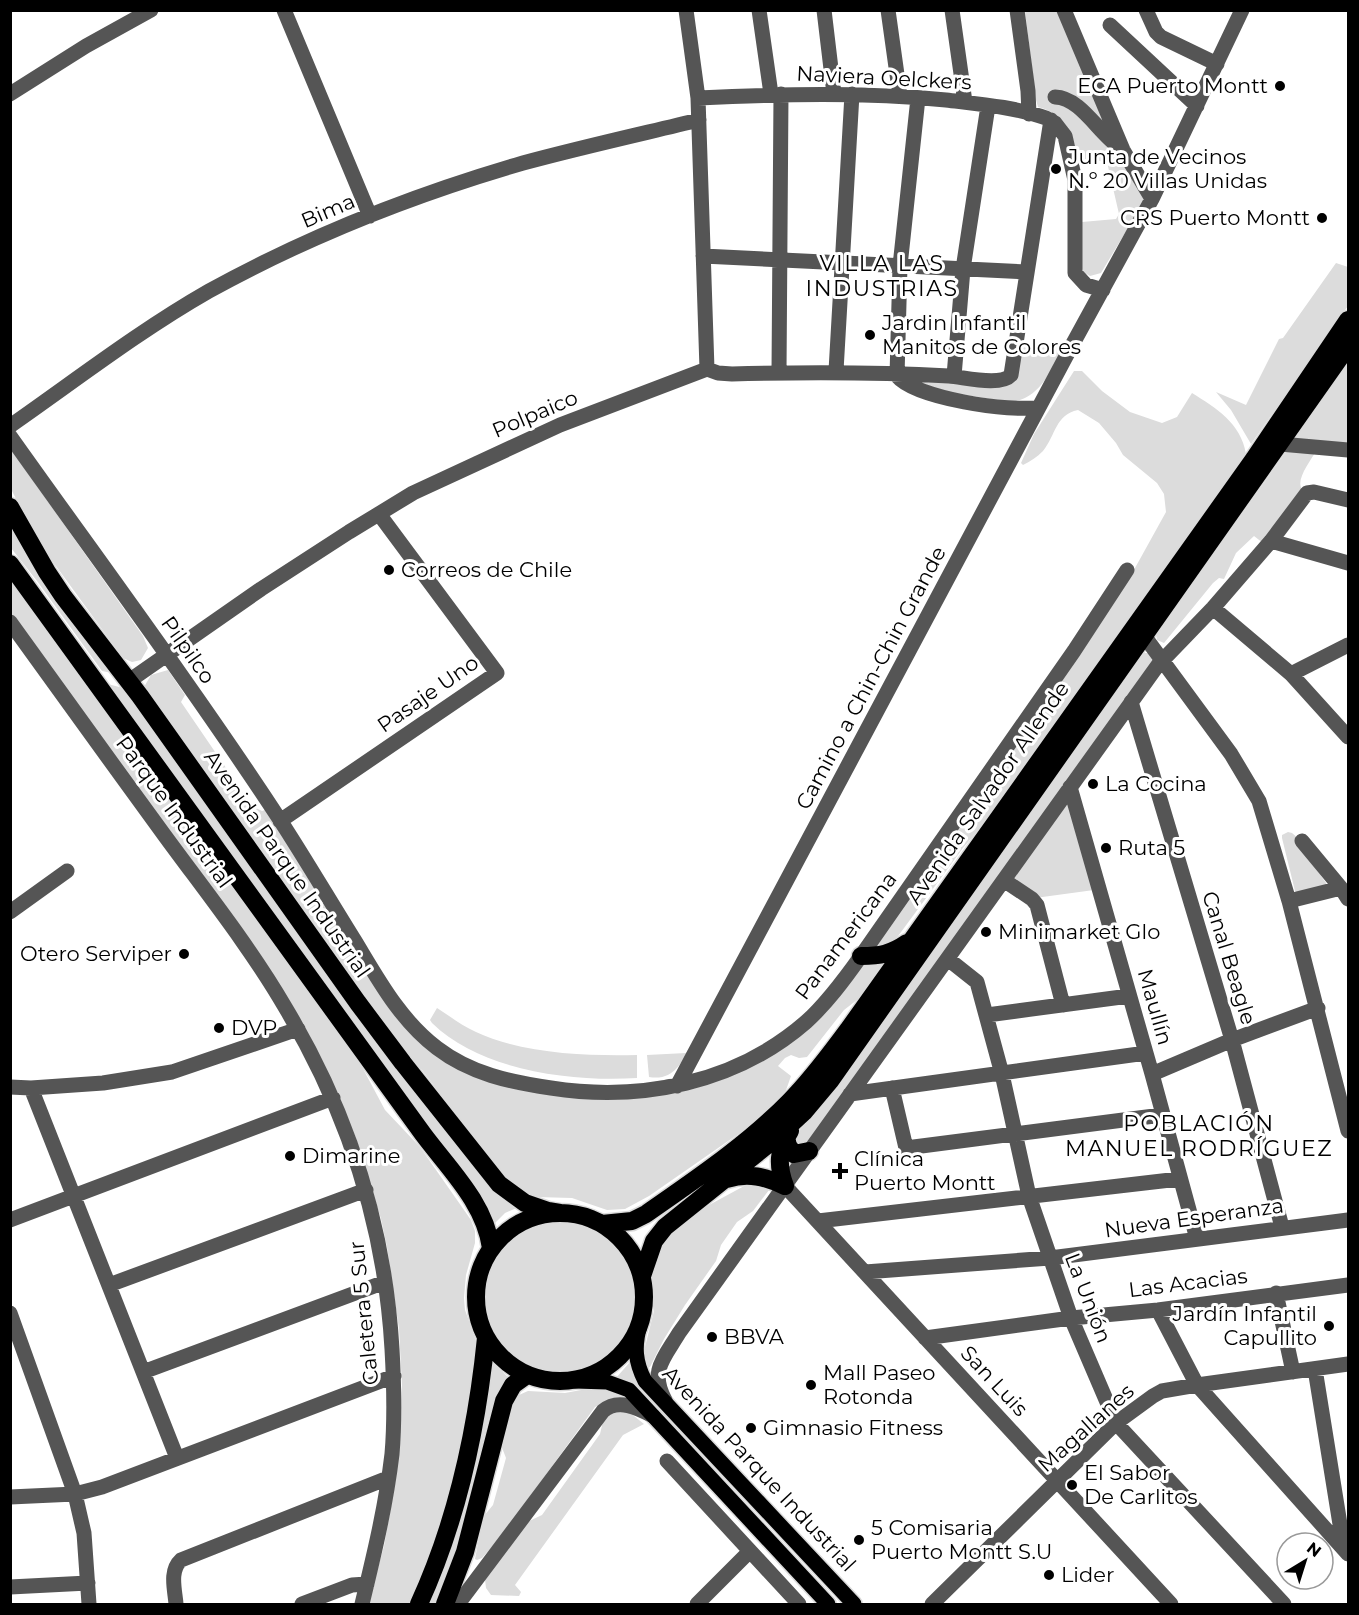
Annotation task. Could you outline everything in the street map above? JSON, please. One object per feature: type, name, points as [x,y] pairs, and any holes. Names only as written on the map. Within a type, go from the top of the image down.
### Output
[{"type":"highway","name":"Avenida Salvador Allende","points":[[602,1224],[633,1221],[646,1214],[728,1155],[769,1121],[814,1074],[1254,459],[1348,320]]},
{"type":"highway","name":"Avenida Salvador Allende","points":[[642,1276],[650,1249],[658,1235],[673,1220],[776,1138],[804,1112],[834,1075],[1348,346]]},
{"type":"highway","name":"Avenida Parque Industrial","points":[[10,507],[63,596],[129,681],[358,1003],[492,1176],[507,1192],[525,1203],[560,1213]]},
{"type":"highway","points":[[10,564],[423,1134],[475,1202],[486,1224],[491,1248]]},
{"type":"highway","points":[[75,653],[99,673],[129,681]]},
{"type":"highway","points":[[861,956],[891,953],[911,941]]},
{"type":"highway","points":[[785,1186],[779,1158],[786,1137],[804,1112]]},
{"type":"highway","points":[[786,1137],[788,1146],[795,1154],[809,1151]]},
{"type":"highway","points":[[725,1179],[755,1176],[785,1186]]},
{"type":"highway","points":[[560,1213],[589,1218],[602,1224],[627,1246],[642,1276],[644,1309],[633,1342],[615,1363],[596,1374],[559,1382],[527,1375],[511,1366],[497,1353],[486,1338],[478,1316],[475,1292],[483,1261],[491,1248],[510,1229],[534,1217],[560,1213]]},
{"type":"highway","points":[[419,1605],[449,1525],[462,1476],[481,1389],[486,1338]]},
{"type":"highway","points":[[445,1605],[465,1552],[504,1401],[513,1385],[527,1375]]},
{"type":"main road","name":"Avenida Parque Industrial","points":[[640,1325],[636,1343],[636,1361],[645,1381],[854,1605]]},
{"type":"main road","name":"Avenida Parque Industrial","points":[[575,1380],[607,1382],[623,1387],[637,1397],[828,1605]]},
{"type":"main road","points":[[738,1507],[751,1510],[765,1509]]},
{"type":"main road","points":[[756,1527],[765,1509]]},
{"type":"street","points":[[10,94],[86,46],[151,10]]},
{"type":"street","points":[[284,10],[370,216]]},
{"type":"street","points":[[686,10],[698,98],[707,369],[718,373],[836,371],[954,376],[1000,381],[1011,375],[1051,120]]},
{"type":"street","points":[[759,10],[776,94],[780,259],[779,373]]},
{"type":"street","points":[[824,10],[834,94]]},
{"type":"street","points":[[888,10],[900,96]]},
{"type":"street","points":[[952,10],[965,102]]},
{"type":"street","points":[[1017,10],[1029,114]]},
{"type":"street","points":[[1064,10],[1123,150],[1152,199]]},
{"type":"street","points":[[1146,10],[1156,32],[1161,37],[1217,64]]},
{"type":"street","name":"Camino a Chin-Chin Grande","points":[[677,1086],[1152,199],[1242,10]]},
{"type":"street","points":[[1110,25],[1197,106]]},
{"type":"street","name":"Naviera Oelckers","points":[[698,98],[776,94],[900,96],[965,102],[1051,120]]},
{"type":"street","points":[[836,371],[852,94]]},
{"type":"street","points":[[1055,97],[1071,100],[1110,140],[1123,150]]},
{"type":"street","points":[[918,98],[900,266],[897,373],[902,381],[923,391],[961,401],[1013,409],[1039,407]]},
{"type":"street","points":[[954,376],[963,269],[988,106]]},
{"type":"street","name":"Bima","points":[[10,426],[134,339],[209,291],[300,245],[370,216],[480,176],[699,120]]},
{"type":"street","points":[[1051,120],[1065,136],[1075,180],[1075,273],[1086,285],[1103,290]]},
{"type":"street","points":[[703,256],[1026,272]]},
{"type":"street","name":"Polpaico","points":[[129,681],[261,589],[379,514],[431,484],[560,425],[707,369]]},
{"type":"street","name":"Pilpilco","points":[[10,436],[166,655],[280,821],[325,893]]},
{"type":"street","points":[[1280,444],[1348,450]]},
{"type":"street","points":[[667,1404],[658,1388],[657,1373],[659,1365],[679,1333],[1162,660],[1213,608],[1272,541],[1307,493],[1314,492],[1348,500]]},
{"type":"street","name":"Pasaje Uno","points":[[280,821],[497,673],[379,514]]},
{"type":"street","points":[[1272,541],[1348,563]]},
{"type":"street","name":"Panamericana","points":[[325,893],[401,1013],[423,1037],[456,1060],[482,1073],[504,1080],[576,1092],[624,1093],[677,1086],[733,1068],[787,1037],[827,1000],[861,956],[1074,651],[1127,570]]},
{"type":"street","points":[[1213,608],[1291,674],[1348,737]]},
{"type":"street","name":"Parque Industrial","points":[[10,622],[231,926],[272,985],[298,1029]]},
{"type":"street","points":[[1145,637],[1231,754],[1256,794],[1267,822],[1289,901],[1348,1131]]},
{"type":"street","points":[[1291,674],[1348,645]]},
{"type":"street","name":"Canal Beagle","points":[[1131,702],[1232,1040],[1282,1227]]},
{"type":"street","name":"Maullín","points":[[1070,787],[1197,1239]]},
{"type":"street","points":[[1302,841],[1345,893]]},
{"type":"street","points":[[10,912],[67,871]]},
{"type":"street","points":[[1005,880],[1037,905],[1063,1005]]},
{"type":"street","points":[[1289,901],[1345,893]]},
{"type":"street","name":"La Unión","points":[[948,959],[977,982],[1002,1074],[1029,1196],[1071,1318],[1116,1424],[1284,1605]]},
{"type":"street","points":[[987,1015],[1129,996]]},
{"type":"street","points":[[1152,1074],[1232,1040],[1318,1008]]},
{"type":"street","points":[[10,1087],[31,1088],[103,1083],[172,1072],[298,1029]]},
{"type":"street","name":"Caletera 5 Sur","points":[[298,1029],[333,1098],[366,1190],[376,1228],[390,1314],[394,1376],[394,1431],[388,1479],[362,1605]]},
{"type":"street","points":[[850,1094],[1146,1053]]},
{"type":"street","points":[[31,1088],[177,1458]]},
{"type":"street","points":[[892,1088],[906,1148],[1162,1115]]},
{"type":"street","points":[[10,1220],[333,1098]]},
{"type":"street","points":[[818,1221],[1179,1179]]},
{"type":"street","name":"San Luis","points":[[785,1186],[1171,1605]]},
{"type":"street","points":[[109,1285],[366,1190]]},
{"type":"street","name":"Nueva Esperanza","points":[[865,1272],[1050,1258],[1348,1220]]},
{"type":"street","points":[[143,1372],[385,1282]]},
{"type":"street","name":"Las Acacias","points":[[926,1338],[1348,1285]]},
{"type":"street","points":[[1276,1293],[1293,1372]]},
{"type":"street","points":[[1158,1310],[1197,1385],[1346,1551]]},
{"type":"street","points":[[10,1313],[75,1494],[84,1533],[89,1604]]},
{"type":"street","name":"Magallanes","points":[[932,1605],[1116,1424],[1153,1396],[1162,1391],[1197,1385],[1348,1364]]},
{"type":"street","points":[[1315,1369],[1346,1551]]},
{"type":"street","points":[[10,1497],[75,1494],[128,1478],[394,1376]]},
{"type":"street","points":[[458,1605],[603,1411],[608,1407],[621,1404],[656,1417]]},
{"type":"street","points":[[667,1461],[799,1605]]},
{"type":"street","points":[[176,1605],[173,1573],[177,1563],[181,1560],[388,1479]]},
{"type":"street","points":[[697,1605],[750,1551]]},
{"type":"street","points":[[10,1587],[88,1583]]},
{"type":"street","points":[[303,1605],[352,1585],[367,1584]]},
{"type":"shaded area","points":[[1025,11],[1061,11],[1146,198],[1101,273],[1090,276],[1082,269],[1082,222],[1116,219],[1119,214],[1107,162],[1079,158],[1070,133],[1062,120],[1048,110],[1038,107]]},
{"type":"shaded area","points":[[1336,263],[1348,267],[1348,306],[1251,444],[1231,410],[1216,392],[1246,405],[1279,339],[1283,338]]},
{"type":"shaded area","points":[[1019,343],[1063,347],[1049,374],[1037,389],[1030,395],[1011,402],[926,389],[907,376],[1000,383]]},
{"type":"shaded area","points":[[1348,360],[1348,444],[1296,439],[1296,436]]},
{"type":"shaded area","points":[[1074,371],[1082,371],[1102,391],[1130,412],[1162,423],[1177,417],[1192,393],[1218,411],[1233,425],[1246,454],[982,826],[963,848],[890,947],[874,946],[1063,677],[1135,568],[1166,512],[1164,494],[1157,483],[1123,455],[1099,423],[1078,410],[1060,421],[1041,453],[1023,465],[1021,463],[1034,434]]},
{"type":"shaded area","points":[[10,448],[143,636],[148,648],[141,660],[132,662],[123,658],[37,540],[11,489]]},
{"type":"shaded area","points":[[1316,451],[1300,482],[1303,491],[1263,543],[1254,536],[1236,553],[1224,579],[1219,578],[1213,583],[1164,643],[1157,640],[1156,635],[1286,452]]},
{"type":"shaded area","points":[[10,518],[112,673],[102,671],[11,548]]},
{"type":"shaded area","points":[[10,581],[361,1065],[385,1110],[420,1147],[471,1220],[475,1231],[475,1243],[466,1275],[464,1298],[478,1359],[459,1463],[439,1534],[412,1604],[368,1604],[384,1546],[395,1484],[402,1386],[399,1329],[387,1247],[381,1219],[356,1138],[324,1064],[242,931],[11,613]]},
{"type":"shaded area","points":[[1144,653],[1148,653],[1153,661],[804,1149],[791,1141],[858,1059]]},
{"type":"shaded area","points":[[168,670],[185,695],[181,702],[252,806],[262,811],[265,810],[436,1053],[584,1097],[762,1059],[862,963],[887,961],[862,996],[844,1010],[807,1057],[799,1058],[791,1055],[778,1066],[791,1076],[785,1093],[774,1106],[757,1121],[649,1196],[625,1209],[607,1210],[572,1198],[536,1197],[511,1185],[449,1111],[422,1070],[403,1054],[341,970],[144,687],[151,675]]},
{"type":"shaded area","points":[[104,683],[123,688],[422,1101],[456,1144],[521,1206],[505,1213],[492,1226]]},
{"type":"shaded area","points":[[1066,804],[1069,805],[1094,890],[1035,898],[1011,880]]},
{"type":"shaded area","points":[[1288,832],[1299,839],[1326,886],[1297,893],[1295,891],[1282,838],[1282,835]]},
{"type":"shaded area","points":[[437,1008],[471,1030],[514,1045],[576,1054],[637,1055],[637,1078],[584,1078],[556,1075],[501,1063],[452,1039],[432,1023],[430,1020]]},
{"type":"shaded area","points":[[691,1046],[680,1065],[670,1074],[657,1078],[649,1077],[647,1055],[686,1053]]},
{"type":"shaded area","points":[[754,1183],[770,1189],[753,1211],[737,1222],[721,1245],[716,1261],[685,1305],[650,1367],[646,1369],[643,1355],[654,1311],[651,1276],[658,1250],[672,1230],[698,1211]]},
{"type":"shaded area","points":[[560,1219],[590,1225],[615,1242],[632,1267],[638,1297],[632,1327],[615,1352],[590,1369],[560,1375],[530,1369],[505,1352],[488,1327],[482,1297],[488,1267],[505,1242],[530,1225]]},
{"type":"shaded area","points":[[490,1360],[509,1378],[495,1401],[471,1500],[441,1592],[436,1604],[425,1604]]},
{"type":"shaded area","points":[[630,1362],[639,1384],[753,1507],[642,1393],[634,1386],[616,1378]]},
{"type":"shaded area","points":[[597,1387],[616,1389],[634,1402],[612,1399],[595,1407],[500,1538],[482,1558],[475,1559],[483,1517],[493,1505],[506,1458],[501,1445],[512,1403],[519,1395],[528,1391],[565,1393]]},
{"type":"shaded area","points":[[629,1412],[644,1424],[623,1435],[515,1585],[521,1592],[519,1596],[491,1595],[486,1588],[485,1579],[525,1523],[542,1515],[600,1434],[607,1413]]},
{"type":"place","name":"ECA Puerto Montt","points":[[1280,86]]},
{"type":"place","name":"Junta de Vecinos N.º 20 Villas Unidas","points":[[1056,169]]},
{"type":"place","name":"CRS Puerto Montt","points":[[1322,218]]},
{"type":"place","name":"Jardin Infantil Manitos de Colores","points":[[870,335]]},
{"type":"place","name":"Correos de Chile","points":[[389,570]]},
{"type":"place","name":"La Cocina","points":[[1093,784]]},
{"type":"place","name":"Ruta 5","points":[[1106,848]]},
{"type":"place","name":"Minimarket Glo","points":[[986,932]]},
{"type":"place","name":"Otero Serviper","points":[[184,954]]},
{"type":"place","name":"DVP","points":[[219,1028]]},
{"type":"place","name":"Dimarine","points":[[290,1156]]},
{"type":"place","name":"Clínica Puerto Montt","points":[[840,1171]]},
{"type":"place","name":"Jardín Infantil Capullito","points":[[1329,1326]]},
{"type":"place","name":"BBVA","points":[[712,1337]]},
{"type":"place","name":"Mall Paseo Rotonda","points":[[811,1385]]},
{"type":"place","name":"Gimnasio Fitness","points":[[751,1428]]},
{"type":"place","name":"El Sabor De Carlitos","points":[[1072,1485]]},
{"type":"place","name":"5 Comisaria Puerto Montt S.U","points":[[859,1540]]},
{"type":"place","name":"Lider","points":[[1049,1575]]},
{"type":"district","name":"VILLA LAS INDUSTRIAS","points":[[882,276]]},
{"type":"district","name":"POBLACIÓN MANUEL RODRÍGUEZ","points":[[1199,1136]]}]
